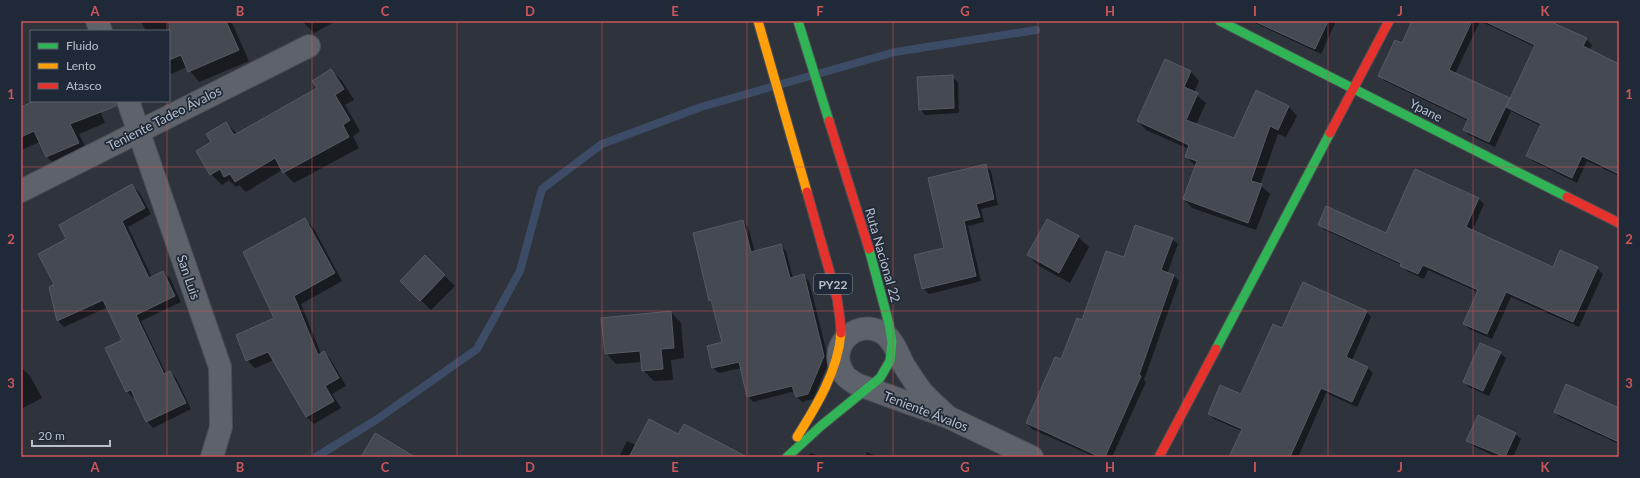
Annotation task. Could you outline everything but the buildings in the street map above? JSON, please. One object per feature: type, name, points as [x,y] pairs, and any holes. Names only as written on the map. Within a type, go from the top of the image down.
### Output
[{"type":"main road","name":"PY22","points":[[758,21],[837,301],[841,326],[838,349],[822,394],[811,415],[782,457]]},
{"type":"main road","name":"Ruta Nacional 22","points":[[787,457],[822,424],[880,378],[890,361],[892,342],[889,324],[868,245],[798,21]]},
{"type":"main road","name":"Ypane","points":[[1220,21],[1619,223]]},
{"type":"main road","points":[[1159,457],[1389,21]]},
{"type":"street","name":"Teniente Tadeo Ávalos","points":[[21,192],[139,130],[309,46]]},
{"type":"street","name":"San Luis","points":[[128,102],[220,367],[221,427],[212,457]]},
{"type":"street","points":[[838,349],[845,337],[856,329],[870,328],[883,332],[892,342],[904,366],[922,392],[948,418]]},
{"type":"street","name":"Teniente Ávalos","points":[[838,349],[844,375],[856,384],[948,418],[1032,457]]},
{"type":"waterway","points":[[316,457],[376,420],[477,349],[520,271],[542,189],[602,144],[701,107],[895,52],[1036,30]]},
{"type":"traffic: fast","points":[[798,21],[829,121]]},
{"type":"traffic: fast","points":[[1220,21],[1567,197]]},
{"type":"traffic: fast","points":[[1216,349],[1330,133]]},
{"type":"traffic: fast","points":[[787,457],[822,425],[880,378],[890,361],[892,342],[889,324],[869,249]]},
{"type":"traffic: slow","points":[[758,21],[807,192]]},
{"type":"traffic: slow","points":[[797,437],[812,413],[831,374],[836,361],[841,333]]},
{"type":"traffic: jam","points":[[1330,133],[1389,21]]},
{"type":"traffic: jam","points":[[829,121],[869,249]]},
{"type":"traffic: jam","points":[[807,192],[837,298],[841,333]]},
{"type":"traffic: jam","points":[[1567,197],[1619,223]]},
{"type":"traffic: jam","points":[[1159,457],[1216,349]]}]
